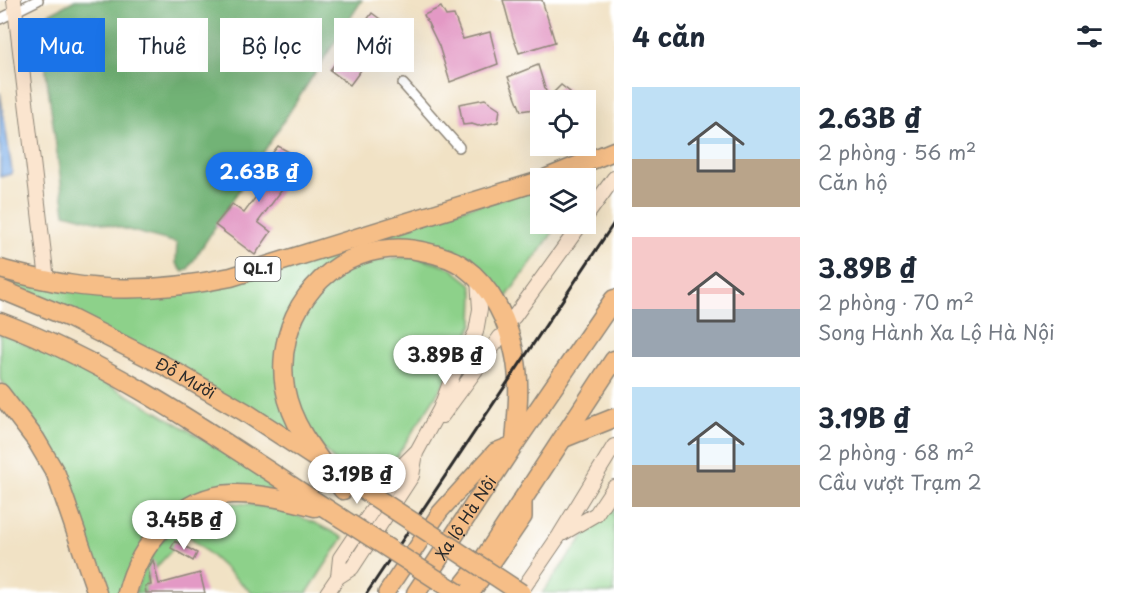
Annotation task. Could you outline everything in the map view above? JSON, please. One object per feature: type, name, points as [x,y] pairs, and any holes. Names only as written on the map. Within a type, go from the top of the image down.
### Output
[{"type":"highway","points":[[573,168],[614,140]]},
{"type":"highway","points":[[573,168],[614,151]]},
{"type":"highway","name":"QL.1","points":[[0,261],[71,285],[130,289],[189,285],[231,277],[530,184]]},
{"type":"highway","points":[[323,463],[298,427],[284,386],[284,359],[293,318],[306,295],[335,268],[363,255],[390,248],[416,249],[450,258],[478,279],[499,309],[515,356],[518,394],[515,442]]},
{"type":"highway","name":"QL.1","points":[[0,269],[46,277]]},
{"type":"highway","name":"Đỗ Mười","points":[[0,289],[70,318],[167,367],[245,412],[323,463],[352,491]]},
{"type":"highway","name":"Đỗ Mười","points":[[0,295],[51,316],[123,353],[193,393],[352,491]]},
{"type":"highway","name":"Xa lộ Hà Nội","points":[[416,593],[515,442],[614,299]]},
{"type":"highway","name":"Đỗ Mười","points":[[0,322],[64,350],[169,407],[335,518]]},
{"type":"highway","points":[[127,593],[135,569],[152,541],[175,516],[188,507],[230,494],[262,496],[298,503],[335,518],[458,593],[483,560],[614,360]]},
{"type":"highway","points":[[0,393],[36,440],[56,474],[97,593]]},
{"type":"highway","points":[[0,409],[47,477],[63,513],[89,593]]},
{"type":"highway","points":[[564,438],[614,418]]},
{"type":"highway","points":[[352,491],[502,593]]},
{"type":"highway","points":[[352,491],[520,593]]},
{"type":"highway","points":[[335,518],[439,593]]},
{"type":"main road","points":[[15,6],[46,277]]},
{"type":"main road","points":[[596,203],[614,178]]},
{"type":"main road","points":[[514,317],[574,234]]},
{"type":"main road","points":[[327,593],[338,577],[352,568],[412,476],[416,453],[440,409],[453,375],[476,332],[480,309],[478,279]]},
{"type":"main road","points":[[416,453],[500,337]]},
{"type":"main road","name":"Xa lộ Hà Nội","points":[[386,593],[440,512],[495,451],[515,442]]},
{"type":"main road","points":[[520,593],[559,536],[614,446]]},
{"type":"main road","points":[[559,536],[596,514],[614,487]]},
{"type":"main road","points":[[472,593],[524,517],[524,498]]},
{"type":"street","points":[[0,19],[15,6],[38,0]]},
{"type":"street","points":[[404,84],[459,147]]},
{"type":"green space","points":[[75,0],[362,0],[350,18],[334,18],[334,43],[322,62],[322,18],[220,18],[220,72],[315,72],[188,269],[183,272],[176,263],[177,243],[65,213],[46,72],[105,72],[105,18],[41,18]]},
{"type":"green space","points":[[530,191],[530,234],[552,234],[505,299],[479,269],[367,248],[286,317],[296,439],[0,283],[0,276],[141,294]]},
{"type":"green space","points":[[413,257],[451,268],[471,284],[474,294],[473,324],[450,374],[375,490],[337,462],[319,445],[305,426],[292,385],[293,347],[306,312],[331,282],[363,264]]},
{"type":"green space","points":[[0,333],[76,368],[149,407],[290,495],[188,502],[121,593],[102,593],[72,487],[62,462],[39,428],[0,379]]},
{"type":"green space","points":[[614,495],[614,593],[542,593]]},
{"type":"green space","points":[[234,503],[263,506],[291,513],[343,538],[307,593],[252,593],[187,534],[148,576],[146,593],[135,593],[150,558],[170,532],[198,514]]},
{"type":"water","points":[[0,92],[12,171],[11,174],[0,177]]},
{"type":"building","points":[[503,0],[542,0],[555,42],[519,53]]},
{"type":"building","points":[[441,7],[446,16],[454,15],[463,39],[490,32],[498,64],[450,82],[439,46],[424,15]]},
{"type":"building","points":[[372,13],[379,18],[368,18]]},
{"type":"building","points":[[334,65],[334,72],[360,72],[350,85],[330,70]]},
{"type":"building","points":[[538,65],[546,90],[530,90],[530,110],[521,111],[508,77]]},
{"type":"building","points":[[561,85],[567,90],[556,90]]},
{"type":"building","points":[[485,99],[500,109],[498,122],[478,126],[463,125],[459,104]]},
{"type":"building","points":[[278,146],[298,157],[289,171],[293,175],[258,222],[271,232],[255,255],[215,225],[232,204],[244,213],[269,179],[258,171]]},
{"type":"building","points":[[175,541],[197,553],[193,561],[171,548]]},
{"type":"building","points":[[153,560],[159,584],[200,573],[205,593],[146,593],[145,586],[151,585],[148,569]]},
{"type":"railway","points":[[367,593],[614,223]]}]
